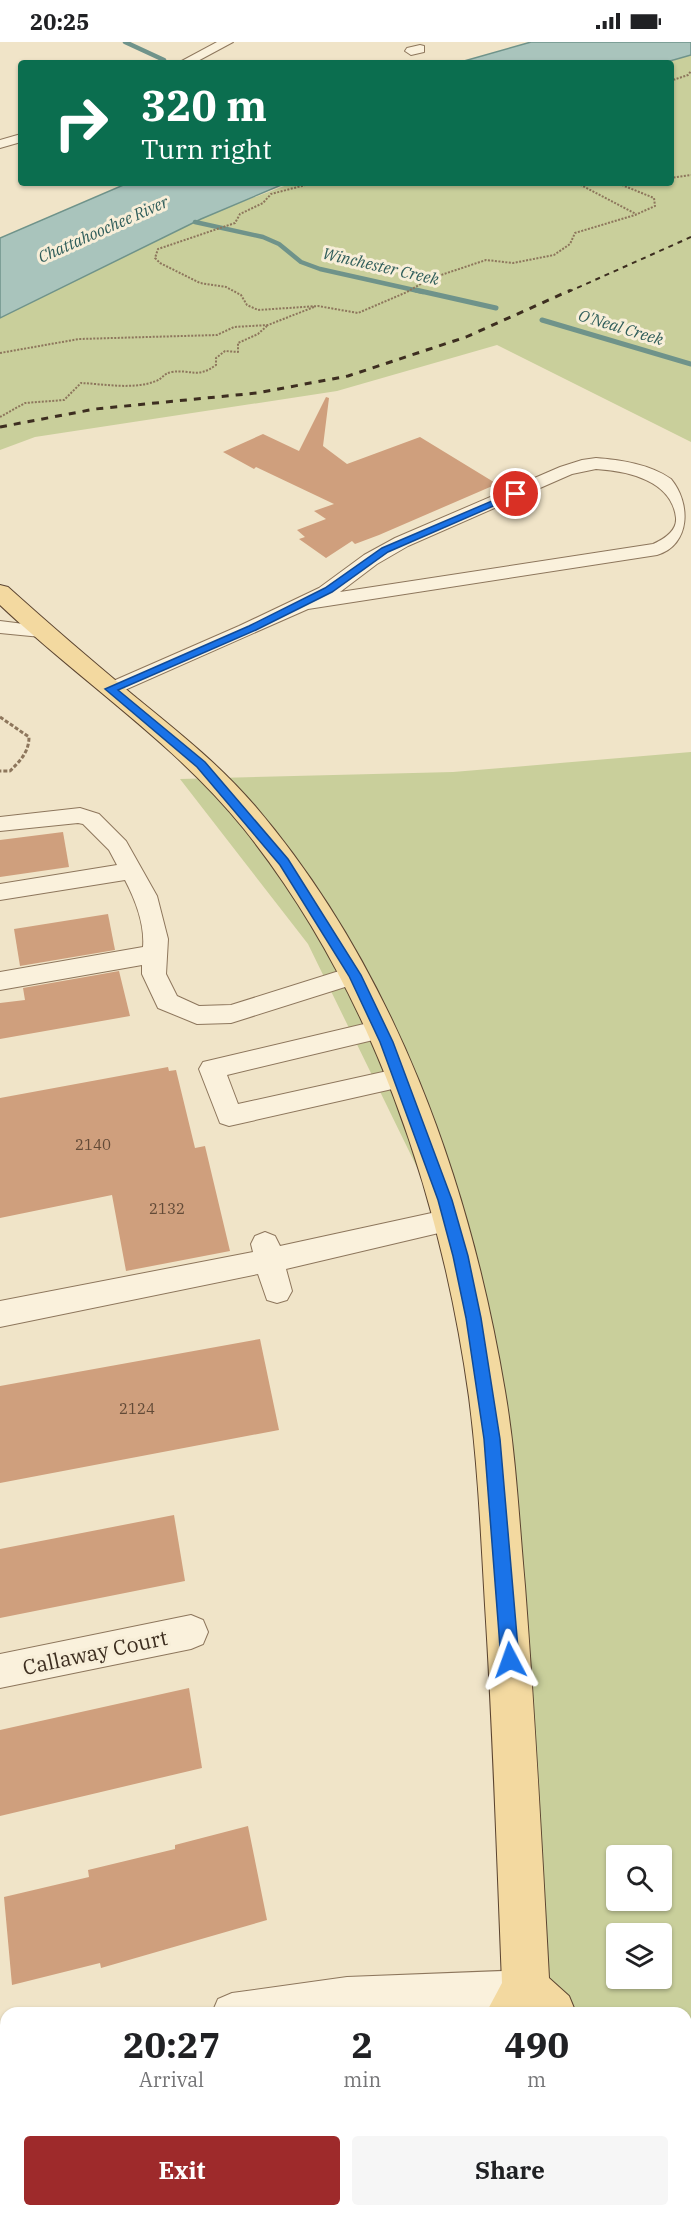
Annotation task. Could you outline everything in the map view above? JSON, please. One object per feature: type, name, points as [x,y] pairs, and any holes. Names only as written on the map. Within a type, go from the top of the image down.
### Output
[{"type":"main road","points":[[0,592],[41,631],[201,764],[242,810],[284,862],[355,975],[401,1078],[450,1220],[460,1256],[487,1395],[512,1680],[529,2005]]},
{"type":"street","points":[[190,60],[227,42]]},
{"type":"street","points":[[0,144],[18,139]]},
{"type":"street","points":[[111,689],[253,628],[300,604],[329,590],[379,554],[582,465],[618,465],[662,476],[680,489],[689,505],[688,519],[682,531],[667,546],[626,555],[404,575],[300,604]]},
{"type":"street","points":[[379,554],[404,575]]},
{"type":"street","points":[[0,627],[41,631]]},
{"type":"street","points":[[0,824],[52,817],[88,817],[118,846],[145,896],[156,939],[154,974],[167,1002],[197,1015],[231,1014],[355,975]]},
{"type":"street","points":[[0,892],[130,871]]},
{"type":"street","points":[[0,981],[155,954]]},
{"type":"street","points":[[381,1029],[213,1069],[229,1116],[401,1078]]},
{"type":"street","points":[[0,1314],[267,1252],[450,1220]]},
{"type":"street","points":[[267,1252],[277,1291]]},
{"type":"street","name":"Callaway Court","points":[[0,1671],[191,1632]]},
{"type":"street","points":[[273,2007],[347,1996],[529,2005]]},
{"type":"path","points":[[674,79],[690,72]]},
{"type":"path","points":[[674,177],[691,175]]},
{"type":"path","points":[[302,186],[271,194],[263,203],[240,214],[236,223],[214,228],[204,235],[166,245],[158,249],[155,258],[160,263],[200,283],[226,287],[241,295],[248,305],[258,310],[318,306],[358,313],[407,292],[429,279],[486,260],[513,263],[554,255],[570,244],[575,234],[637,214],[654,206],[654,198],[624,186]]},
{"type":"path","points":[[583,186],[637,214]]},
{"type":"path","points":[[0,353],[58,341],[217,335],[234,327],[268,325],[318,306]]},
{"type":"path","points":[[0,417],[25,403],[64,400],[81,383],[134,385],[157,381],[164,373],[178,371],[203,374],[216,365],[216,358],[225,351],[238,352],[238,343],[258,334],[268,325]]},
{"type":"path","points":[[0,717],[30,736],[30,748],[10,771],[0,771]]},
{"type":"green space","points":[[691,53],[691,442],[497,345],[337,391],[35,437],[0,450],[0,317],[107,253],[284,186],[674,186],[674,60]]},
{"type":"green space","points":[[691,752],[691,2007],[531,2007],[499,1470],[449,1233],[308,944],[180,779],[453,772]]},
{"type":"water","points":[[531,42],[691,42],[691,55],[674,60],[468,60]]},
{"type":"water","name":"Chattahoochee River","points":[[121,186],[279,186],[201,219],[0,318],[0,238]]},
{"type":"building","points":[[326,397],[329,398],[323,446],[347,464],[420,437],[497,484],[379,535],[355,544],[352,541],[326,558],[299,539],[305,537],[297,530],[326,519],[314,511],[334,504],[256,467],[254,469],[223,452],[263,434],[299,451]]},
{"type":"building","points":[[63,832],[69,867],[0,877],[0,840]]},
{"type":"building","points":[[108,914],[115,950],[20,966],[14,929]]},
{"type":"building","points":[[119,971],[130,1016],[0,1039],[0,1003],[25,1000],[23,988]]},
{"type":"building","points":[[168,1067],[169,1071],[176,1070],[195,1148],[205,1146],[230,1251],[126,1271],[112,1195],[0,1218],[0,1098]]},
{"type":"building","points":[[260,1339],[279,1430],[0,1483],[0,1386]]},
{"type":"building","points":[[174,1515],[185,1581],[0,1618],[0,1549]]},
{"type":"building","points":[[189,1688],[202,1768],[0,1816],[0,1730]]},
{"type":"building","points":[[248,1826],[267,1920],[101,1968],[100,1963],[12,1985],[4,1897],[89,1877],[88,1870],[175,1849],[175,1845]]},
{"type":"waterway","points":[[125,42],[164,60]]},
{"type":"waterway","name":"Winchester Creek","points":[[195,222],[263,237],[279,244],[301,262],[320,269],[423,292]]},
{"type":"waterway","name":"Winchester Creek","points":[[416,290],[496,308]]},
{"type":"waterway","name":"O'Neal Creek","points":[[542,320],[691,364]]},
{"type":"railway","points":[[568,292],[691,237]]},
{"type":"railway","points":[[0,427],[95,409],[257,393],[348,376],[466,337],[571,290]]},
{"type":"route","points":[[510,1660],[492,1439],[474,1318],[445,1200],[387,1042],[355,975],[284,862],[201,764],[111,689],[253,628],[329,590],[385,550],[516,494]]}]
